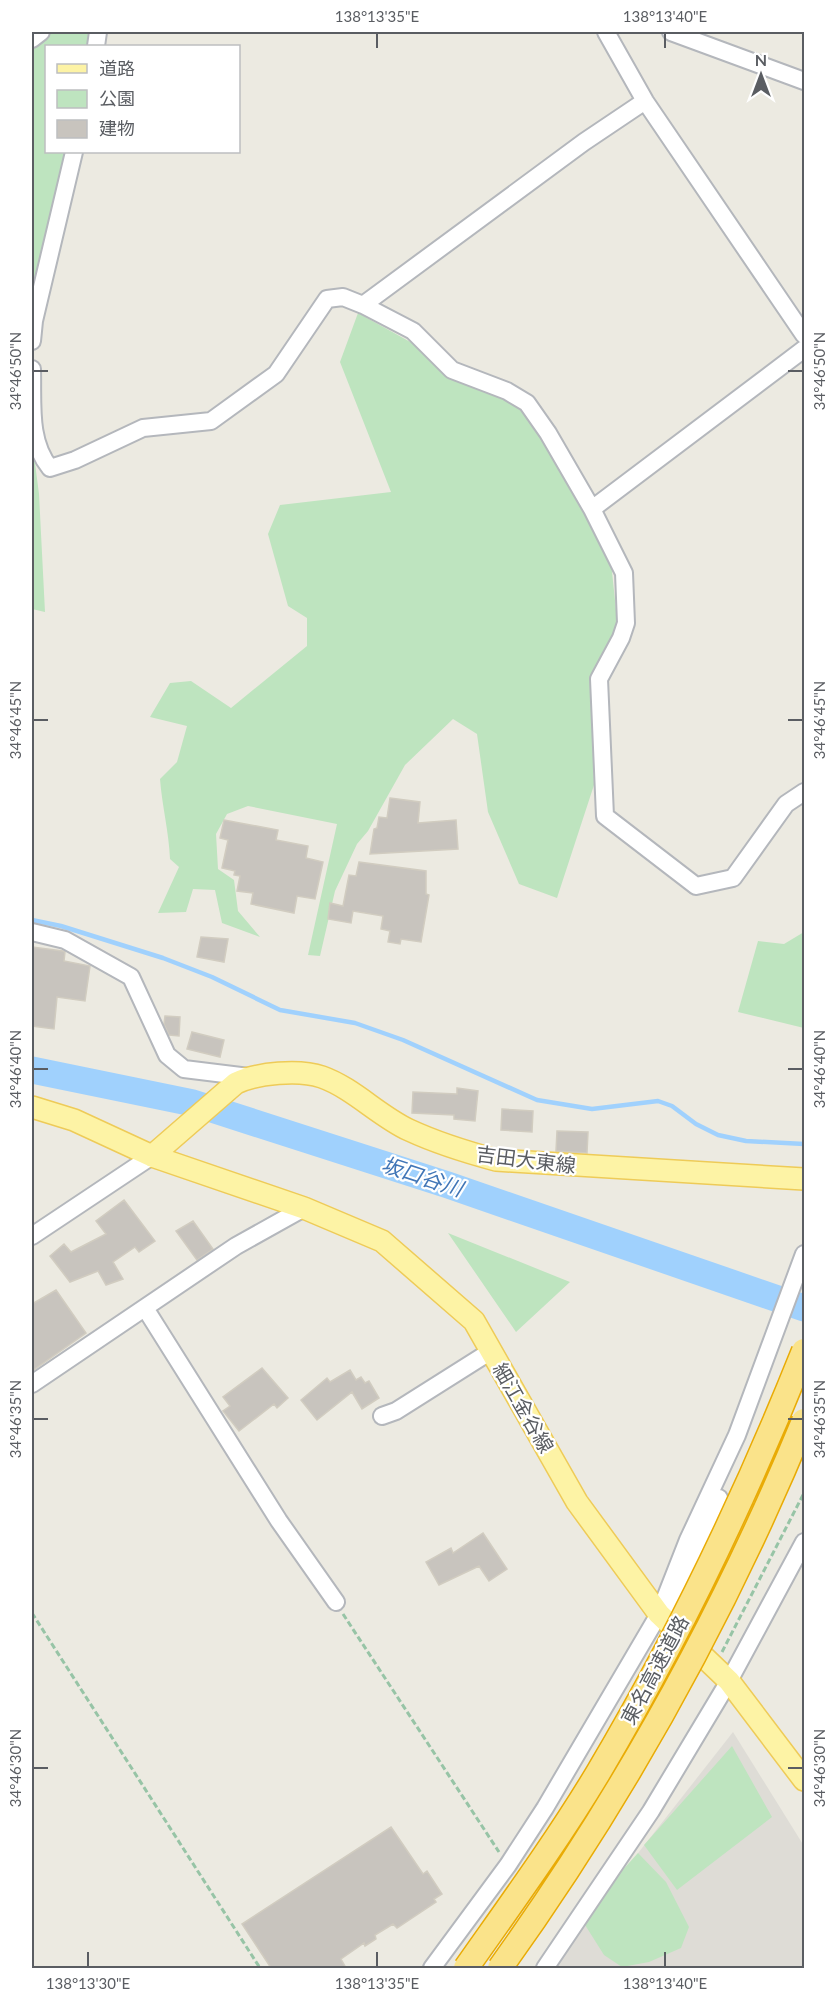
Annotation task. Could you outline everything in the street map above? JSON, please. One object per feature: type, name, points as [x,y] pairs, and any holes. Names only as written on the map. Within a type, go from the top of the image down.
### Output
[{"type":"highway","name":"東名高速道路","points":[[466,1968],[545,1856],[645,1691],[725,1533],[773,1428],[804,1351]]},
{"type":"highway","name":"東名高速道路","points":[[500,1968],[573,1863],[666,1710],[744,1562],[804,1421]]},
{"type":"main road","name":"吉田大東線","points":[[243,1080],[279,1073],[321,1077],[407,1129],[456,1149],[496,1160],[804,1179]]},
{"type":"main road","points":[[159,1150],[243,1080]]},
{"type":"main road","name":"細江金谷線","points":[[32,1107],[159,1150],[382,1241],[474,1321],[577,1502],[664,1619],[722,1674],[804,1780]]},
{"type":"street","points":[[32,39],[41,32]]},
{"type":"street","points":[[606,32],[645,101],[804,335]]},
{"type":"street","points":[[671,32],[804,81]]},
{"type":"street","points":[[363,305],[584,142],[645,101]]},
{"type":"street","points":[[32,341],[34,321],[74,153]]},
{"type":"street","points":[[32,369],[35,439],[42,458],[50,468],[75,460],[143,428],[211,421],[276,374],[327,299],[343,297],[413,331],[452,370],[507,391],[527,404],[548,433],[592,509],[624,573],[627,623],[599,680],[605,816],[696,886],[713,885],[733,878],[786,804],[804,792]]},
{"type":"street","points":[[592,509],[804,349]]},
{"type":"street","points":[[32,932],[65,940],[131,977],[166,1055],[184,1069],[243,1080]]},
{"type":"street","points":[[32,1236],[159,1150]]},
{"type":"street","points":[[32,1384],[236,1246],[304,1208]]},
{"type":"street","points":[[780,1337],[804,1254]]},
{"type":"street","points":[[432,1968],[508,1865],[612,1696],[664,1619],[688,1540],[804,1285]]},
{"type":"street","points":[[145,1308],[279,1521],[336,1602]]},
{"type":"street","points":[[382,1416],[396,1411],[491,1351]]},
{"type":"street","points":[[545,1968],[651,1811],[722,1674],[804,1542]]},
{"type":"path","points":[[722,1674],[804,1493]]},
{"type":"path","points":[[336,1602],[508,1865]]},
{"type":"path","points":[[32,1613],[260,1968]]},
{"type":"shaded area","points":[[733,1732],[804,1846],[804,1968],[548,1968]]},
{"type":"green space","points":[[32,32],[90,32],[88,45],[45,45],[45,153],[69,153],[32,302]]},
{"type":"green space","points":[[358,313],[423,349],[551,427],[580,472],[609,543],[618,629],[592,705],[594,785],[557,898],[519,884],[488,812],[477,734],[453,719],[405,765],[368,831],[357,844],[335,891],[320,956],[308,955],[337,824],[248,806],[227,814],[216,834],[218,869],[234,880],[238,911],[260,937],[222,923],[215,890],[193,889],[186,912],[158,913],[179,867],[170,859],[160,779],[177,762],[187,726],[150,717],[170,683],[191,681],[231,708],[307,646],[307,618],[288,606],[268,534],[280,505],[391,492],[340,362]]},
{"type":"green space","points":[[32,440],[39,494],[45,612],[32,609]]},
{"type":"green space","points":[[804,932],[804,1028],[738,1012],[758,941],[784,944]]},
{"type":"green space","points":[[448,1233],[570,1282],[516,1332]]},
{"type":"green space","points":[[732,1746],[772,1817],[677,1890],[644,1845]]},
{"type":"green space","points":[[638,1853],[666,1882],[689,1927],[681,1948],[649,1962],[622,1967],[604,1955],[580,1917]]},
{"type":"building","points":[[390,798],[420,802],[418,823],[456,820],[458,849],[370,854],[374,829],[377,828],[379,817],[387,818]]},
{"type":"building","points":[[224,820],[278,830],[276,840],[308,846],[306,858],[323,862],[315,899],[297,896],[294,913],[251,904],[253,893],[237,891],[240,876],[234,875],[235,871],[222,868],[228,840],[220,838]]},
{"type":"building","points":[[359,862],[426,871],[426,894],[429,895],[421,942],[401,939],[400,944],[388,942],[390,931],[381,929],[383,916],[353,911],[351,923],[328,919],[330,903],[343,906],[349,875],[356,876]]},
{"type":"building","points":[[201,937],[228,939],[224,962],[197,957]]},
{"type":"building","points":[[32,947],[63,951],[65,952],[64,961],[90,966],[85,1001],[57,997],[54,1029],[32,1026]]},
{"type":"building","points":[[165,1016],[180,1017],[179,1036],[169,1035],[164,1024]]},
{"type":"building","points":[[192,1032],[224,1040],[220,1057],[187,1049]]},
{"type":"building","points":[[457,1088],[478,1091],[475,1121],[454,1119],[454,1115],[412,1113],[413,1092],[457,1094]]},
{"type":"building","points":[[502,1109],[533,1111],[532,1132],[501,1130]]},
{"type":"building","points":[[557,1131],[588,1132],[587,1153],[556,1151]]},
{"type":"building","points":[[124,1200],[155,1241],[139,1252],[135,1247],[113,1262],[123,1279],[106,1285],[98,1271],[70,1282],[50,1256],[64,1244],[71,1252],[106,1234],[96,1221]]},
{"type":"building","points":[[193,1221],[213,1249],[197,1260],[176,1231]]},
{"type":"building","points":[[56,1290],[86,1333],[32,1371],[32,1304]]},
{"type":"building","points":[[262,1368],[288,1398],[277,1408],[274,1404],[239,1431],[223,1411],[230,1406],[223,1397]]},
{"type":"building","points":[[350,1370],[356,1380],[361,1377],[365,1383],[369,1381],[379,1398],[362,1409],[352,1392],[317,1420],[301,1400],[327,1378],[330,1382]]},
{"type":"building","points":[[483,1533],[507,1569],[489,1581],[479,1566],[439,1585],[426,1562],[451,1548],[453,1553]]},
{"type":"building","points":[[391,1827],[423,1874],[427,1871],[442,1894],[434,1899],[436,1902],[397,1928],[393,1924],[375,1935],[376,1939],[365,1946],[364,1943],[341,1959],[346,1968],[271,1968],[242,1924]]},
{"type":"waterway","points":[[32,920],[61,926],[163,958],[212,977],[280,1010],[355,1023],[403,1040],[537,1100],[592,1109],[658,1101],[672,1106],[696,1124],[718,1135],[746,1141],[804,1144]]},
{"type":"waterway","name":"坂口谷川","points":[[32,1070],[193,1103],[448,1185],[804,1308]]}]
